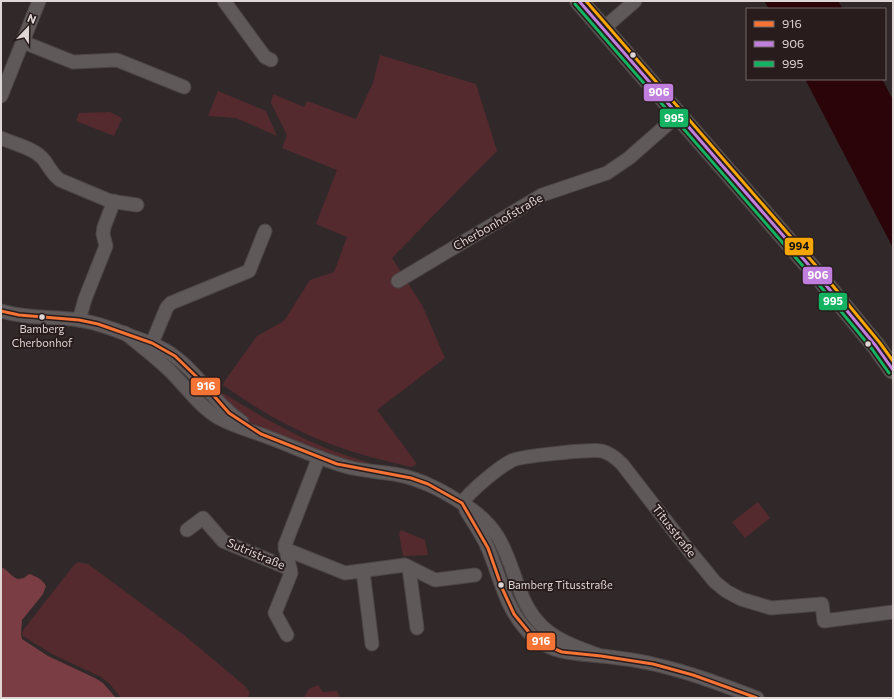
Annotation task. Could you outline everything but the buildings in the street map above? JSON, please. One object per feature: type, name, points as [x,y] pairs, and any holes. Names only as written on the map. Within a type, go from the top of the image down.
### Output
[{"type":"street","points":[[1,96],[4,82],[23,42],[39,1]]},
{"type":"street","points":[[224,1],[265,57],[271,60]]},
{"type":"street","points":[[579,1],[820,278],[871,340],[893,370]]},
{"type":"street","points":[[604,28],[635,1]]},
{"type":"street","points":[[23,42],[73,62],[118,60],[184,87]]},
{"type":"street","name":"Cherbonhofstraße","points":[[398,281],[542,195],[607,173],[629,158],[678,115]]},
{"type":"street","points":[[1,138],[38,155],[43,159],[53,175],[60,180],[114,201],[137,205]]},
{"type":"street","points":[[79,320],[85,299],[106,246],[103,234],[104,227],[114,201]]},
{"type":"street","points":[[152,343],[167,307],[171,304],[249,271],[265,231]]},
{"type":"street","points":[[1,311],[19,315],[79,320],[98,324],[152,343],[175,356],[201,381],[229,413],[262,434]]},
{"type":"street","points":[[125,333],[172,373],[184,388],[219,418],[338,464],[412,478],[428,484],[462,503],[476,513],[498,537],[507,555],[526,605],[545,628],[564,641],[601,656],[638,661],[693,675],[757,698]]},
{"type":"street","name":"Titusstraße","points":[[462,503],[468,495],[511,460],[589,450],[604,452],[616,458],[622,464],[687,548],[715,582],[726,591],[741,599],[770,608],[822,604],[824,621],[893,612]]},
{"type":"street","name":"Sutristraße","points":[[287,635],[275,613],[291,573],[285,545],[319,456]]},
{"type":"street","name":"Sutristraße","points":[[187,530],[203,518],[223,541],[290,569]]},
{"type":"street","name":"Sutristraße","points":[[285,549],[345,573],[405,565],[436,580],[475,575]]},
{"type":"street","points":[[410,568],[417,628]]},
{"type":"street","points":[[363,571],[372,644]]},
{"type":"shaded area","points":[[764,1],[838,1],[842,8],[768,8]]},
{"type":"shaded area","points":[[380,55],[476,84],[497,151],[392,258],[422,305],[445,358],[377,410],[417,464],[411,467],[354,452],[307,435],[270,416],[223,385],[257,336],[284,321],[310,280],[334,272],[347,237],[316,224],[337,170],[282,148],[287,135],[271,103],[273,94],[304,107],[307,101],[356,119],[373,83]]},
{"type":"shaded area","points":[[806,80],[883,80],[893,100],[893,248]]},
{"type":"shaded area","points":[[218,91],[266,111],[277,136],[236,118],[208,116]]},
{"type":"shaded area","points":[[110,112],[122,118],[114,136],[76,121],[79,113]]},
{"type":"shaded area","points":[[216,389],[301,437],[335,452],[370,463],[370,465],[351,462],[325,454],[245,420]]},
{"type":"shaded area","points":[[758,502],[770,518],[745,538],[732,522]]},
{"type":"shaded area","points":[[401,530],[425,540],[428,555],[403,556],[399,534]]},
{"type":"shaded area","points":[[78,562],[88,564],[184,635],[245,686],[250,692],[248,697],[121,698],[109,683],[101,677],[52,654],[23,636],[22,633],[24,629],[74,565]]},
{"type":"shaded area","points":[[1,567],[13,577],[18,579],[24,578],[29,574],[34,576],[41,580],[46,586],[43,594],[22,620],[22,639],[48,656],[103,683],[116,698],[1,698]]},
{"type":"shaded area","points":[[318,685],[323,692],[337,691],[340,698],[304,698],[309,689]]},
{"type":"transit line","name":"906","points":[[579,1],[820,278],[876,346],[893,370]]},
{"type":"transit line","name":"994","points":[[586,1],[824,275],[893,361]]},
{"type":"transit line","name":"995","points":[[575,4],[816,281],[872,349],[889,373]]},
{"type":"transit line","name":"916","points":[[1,311],[19,315],[79,320],[98,324],[152,343],[175,356],[201,381],[229,413],[261,434],[337,464],[411,478],[428,484],[462,503],[488,548],[502,588],[514,614],[532,636],[550,647],[562,652],[653,664],[693,675],[757,698]]},
{"type":"place","name":"Bamberg Cherbonhof","points":[[42,317]]},
{"type":"place","name":"Bamberg Titusstraße","points":[[501,585]]}]
